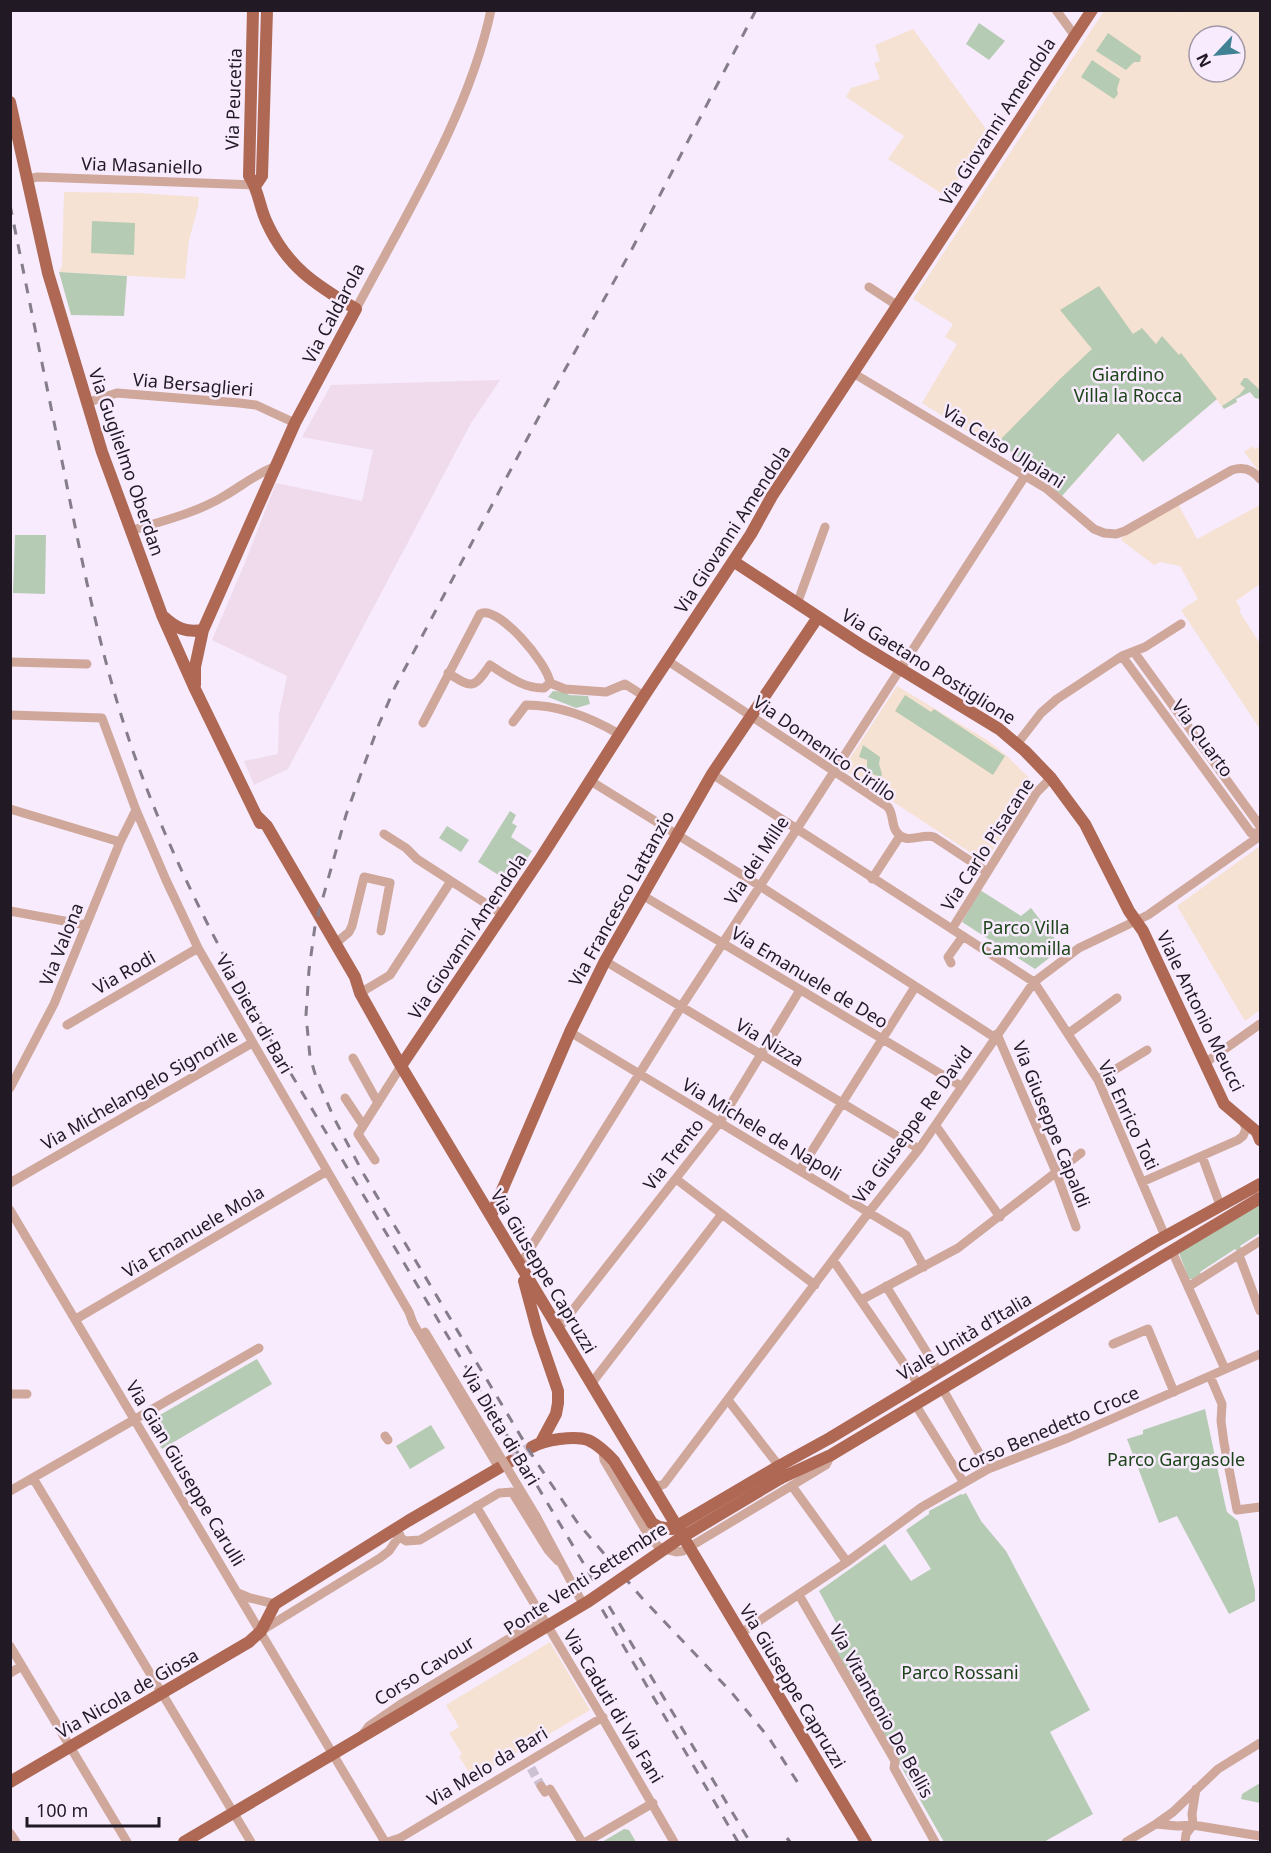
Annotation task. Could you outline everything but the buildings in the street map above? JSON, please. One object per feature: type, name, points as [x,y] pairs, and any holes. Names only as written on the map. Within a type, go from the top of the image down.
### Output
[{"type":"main road","name":"Via Peucetia","points":[[254,10],[249,176],[256,185],[266,222],[285,255],[304,275],[356,309]]},
{"type":"main road","points":[[256,185],[262,176],[267,10]]},
{"type":"main road","name":"Via Giovanni Amendola","points":[[401,1066],[542,856],[589,780],[733,561],[772,496],[1092,10]]},
{"type":"main road","name":"Via Guglielmo Oberdan","points":[[10,102],[48,273],[86,403],[162,615],[195,689],[258,817],[261,829],[348,982],[360,993]]},
{"type":"main road","name":"Via Caldarola","points":[[199,635],[295,423],[356,309]]},
{"type":"main road","name":"Via Gaetano Postiglione","points":[[733,561],[900,669],[990,723],[1017,744],[1051,778],[1085,824],[1129,911],[1137,921]]},
{"type":"main road","points":[[162,615],[181,630],[199,635]]},
{"type":"main road","name":"Via Francesco Lattanzio","points":[[491,1216],[570,1032],[605,961],[712,774],[818,617]]},
{"type":"main road","points":[[177,650],[180,643],[199,635]]},
{"type":"main road","points":[[195,689],[199,635]]},
{"type":"main road","name":"Via Guglielmo Oberdan","points":[[258,817],[267,826],[358,984],[360,993],[401,1066]]},
{"type":"main road","name":"Viale Antonio Meucci","points":[[1137,921],[1224,1104],[1257,1132],[1260,1140]]},
{"type":"main road","name":"Via Giuseppe Capruzzi","points":[[401,1066],[656,1495],[679,1526],[689,1547],[866,1842]]},
{"type":"main road","name":"Viale Unità d'Italia","points":[[679,1526],[780,1472],[830,1438],[993,1339],[1165,1236],[1260,1184]]},
{"type":"main road","name":"Viale Unità d'Italia","points":[[780,1472],[831,1455],[1260,1198]]},
{"type":"main road","points":[[520,1265],[538,1333],[558,1391],[556,1414],[537,1445],[568,1439],[588,1440],[609,1454],[652,1523],[659,1527],[679,1526]]},
{"type":"main road","points":[[1100,1275],[1106,1281],[1108,1290]]},
{"type":"main road","points":[[993,1339],[996,1348],[1002,1353]]},
{"type":"main road","points":[[261,1631],[275,1604],[372,1544],[395,1535],[408,1521],[510,1461]]},
{"type":"main road","name":"Ponte Venti Settembre","points":[[409,1709],[594,1597],[780,1472]]},
{"type":"main road","name":"Via Nicola de Giosa","points":[[10,1782],[249,1642],[261,1631]]},
{"type":"main road","name":"Corso Cavour","points":[[184,1842],[409,1709]]},
{"type":"street","name":"Via Caldarola","points":[[356,309],[444,143],[477,60],[491,10]]},
{"type":"street","points":[[1056,10],[1075,36]]},
{"type":"street","name":"Via Masaniello","points":[[26,179],[38,177],[256,185]]},
{"type":"street","points":[[870,288],[898,306]]},
{"type":"street","name":"Via Celso Ulpiani","points":[[853,374],[1047,489],[1094,529],[1104,533],[1116,534],[1125,531],[1226,472],[1243,468],[1254,472],[1260,479]]},
{"type":"street","name":"Via Bersaglieri","points":[[86,403],[117,393],[239,403],[256,405],[295,423]]},
{"type":"street","points":[[130,531],[210,503],[258,473],[274,467]]},
{"type":"street","name":"Via dei Mille","points":[[520,1265],[681,1007],[1025,476]]},
{"type":"street","points":[[797,604],[825,527]]},
{"type":"street","points":[[423,723],[480,614],[488,611],[512,629],[534,653],[547,672],[550,683]]},
{"type":"street","points":[[1017,744],[1041,713],[1057,699],[1122,656],[1145,647],[1180,624]]},
{"type":"street","name":"Via Quarto","points":[[1134,652],[1260,826]]},
{"type":"street","name":"Via Quarto","points":[[1122,656],[1251,832],[1260,835]]},
{"type":"street","name":"Via Domenico Cirillo","points":[[668,661],[888,807],[900,836]]},
{"type":"street","points":[[10,662],[87,664]]},
{"type":"street","points":[[448,673],[469,686],[478,682],[490,665],[517,682],[532,687],[544,688],[550,683]]},
{"type":"street","points":[[550,683],[565,689],[606,692],[625,684],[644,696]]},
{"type":"street","points":[[513,722],[526,705],[545,705],[590,718],[619,734]]},
{"type":"street","name":"Via Dieta di Bari","points":[[10,715],[102,717],[136,810],[198,948],[499,1468]]},
{"type":"street","points":[[712,774],[1034,982]]},
{"type":"street","name":"Via Carlo Pisacane","points":[[952,929],[1037,792],[1051,778]]},
{"type":"street","points":[[589,780],[996,1036]]},
{"type":"street","points":[[1230,803],[1240,796]]},
{"type":"street","points":[[10,809],[120,842]]},
{"type":"street","name":"Via Valona","points":[[10,1088],[54,1004],[120,842],[136,810]]},
{"type":"street","points":[[384,834],[502,914]]},
{"type":"street","points":[[872,879],[900,836],[908,839],[928,835],[933,837],[987,872]]},
{"type":"street","name":"Via Giuseppe Re David","points":[[648,1480],[659,1486],[664,1484],[936,1126],[1034,982],[1079,948],[1148,915],[1260,835]]},
{"type":"street","points":[[334,944],[349,932],[352,926],[364,877],[390,883],[381,931]]},
{"type":"street","points":[[360,993],[390,975],[451,881]]},
{"type":"street","name":"Via Emanuele de Deo","points":[[642,895],[962,1086]]},
{"type":"street","points":[[10,911],[86,925]]},
{"type":"street","points":[[951,963],[948,957],[963,936]]},
{"type":"street","name":"Via Rodi","points":[[67,1025],[198,948]]},
{"type":"street","name":"Via Nizza","points":[[605,961],[919,1149]]},
{"type":"street","name":"Via Enrico Toti","points":[[1034,982],[1098,1080],[1165,1236]]},
{"type":"street","points":[[800,1170],[915,987]]},
{"type":"street","name":"Via Trento","points":[[558,1329],[720,1122],[800,990]]},
{"type":"street","points":[[1069,1033],[1117,998]]},
{"type":"street","points":[[1205,1063],[1260,1024]]},
{"type":"street","name":"Via Michele de Napoli","points":[[570,1032],[906,1235],[924,1267]]},
{"type":"street","name":"Via Giuseppe Capaldi","points":[[996,1036],[1056,1172],[1076,1227]]},
{"type":"street","name":"Via Michelangelo Signorile","points":[[10,1183],[252,1042]]},
{"type":"street","points":[[1098,1080],[1147,1050]]},
{"type":"street","points":[[352,1058],[378,1103]]},
{"type":"street","points":[[373,1158],[358,1134],[401,1066]]},
{"type":"street","points":[[345,1098],[363,1125]]},
{"type":"street","points":[[1142,1182],[1243,1136],[1246,1128],[1243,1120]]},
{"type":"street","points":[[936,1126],[1000,1217]]},
{"type":"street","points":[[861,1300],[958,1248],[1081,1153]]},
{"type":"street","points":[[1202,1156],[1220,1205]]},
{"type":"street","name":"Via Emanuele Mola","points":[[76,1319],[327,1171]]},
{"type":"street","points":[[676,1179],[815,1285]]},
{"type":"street","name":"Via Gian Giuseppe Carulli","points":[[10,1210],[386,1842]]},
{"type":"street","points":[[591,1384],[722,1214]]},
{"type":"street","points":[[1188,1287],[1260,1241]]},
{"type":"street","points":[[1172,1251],[1225,1369]]},
{"type":"street","points":[[1239,1254],[1260,1311]]},
{"type":"street","points":[[832,1260],[918,1384]]},
{"type":"street","points":[[886,1286],[939,1372]]},
{"type":"street","name":"Via Dieta di Bari","points":[[409,1312],[425,1332],[536,1516],[582,1604],[545,1622]]},
{"type":"street","points":[[1113,1344],[1148,1329],[1174,1392]]},
{"type":"street","points":[[10,1491],[259,1348]]},
{"type":"street","name":"Corso Benedetto Croce","points":[[741,1633],[847,1562],[922,1507],[988,1469],[1260,1354]]},
{"type":"street","points":[[1210,1376],[1222,1404],[1221,1421],[1233,1500],[1237,1510],[1260,1507]]},
{"type":"street","points":[[942,1388],[988,1469]]},
{"type":"street","points":[[10,1394],[27,1394]]},
{"type":"street","points":[[728,1400],[780,1472]]},
{"type":"street","points":[[915,1404],[965,1482]]},
{"type":"street","name":"Viale Unità d'Italia","points":[[603,1451],[604,1460],[650,1538],[660,1548],[676,1552],[689,1547],[826,1465],[831,1455]]},
{"type":"street","points":[[33,1478],[251,1842]]},
{"type":"street","points":[[792,1486],[847,1562]]},
{"type":"street","name":"Via Dieta di Bari","points":[[476,1506],[499,1493],[512,1491],[548,1550],[558,1561]]},
{"type":"street","points":[[261,1631],[380,1558],[395,1535],[406,1541],[420,1540],[476,1506]]},
{"type":"street","name":"Via Caduti di Via Fani","points":[[476,1506],[603,1717],[674,1842]]},
{"type":"street","points":[[372,1544],[381,1544],[384,1549],[380,1558]]},
{"type":"street","points":[[238,1593],[275,1604]]},
{"type":"street","name":"Via Vitantonio De Bellis","points":[[799,1595],[895,1761],[894,1768],[935,1842]]},
{"type":"street","name":"Corso Cavour","points":[[360,1738],[369,1726],[404,1702],[545,1622]]},
{"type":"street","points":[[10,1646],[123,1841]]},
{"type":"street","points":[[10,1673],[22,1666]]},
{"type":"street","name":"Via Melo da Bari","points":[[386,1842],[400,1838],[603,1717]]},
{"type":"street","points":[[1126,1842],[1173,1812],[1218,1769],[1260,1743]]},
{"type":"street","points":[[541,1786],[545,1792],[550,1789],[584,1842],[653,1803]]},
{"type":"street","points":[[1185,1842],[1196,1789]]},
{"type":"street","points":[[1173,1812],[1182,1812],[1187,1816],[1189,1825]]},
{"type":"street","points":[[1156,1824],[1189,1825],[1260,1836]]},
{"type":"street","points":[[10,1833],[16,1842]]},
{"type":"shaded area","points":[[1180,10],[1183,13],[1185,10],[1260,11],[1260,399],[1255,398],[1250,392],[1236,399],[1237,402],[1224,409],[1216,399],[1143,462],[1118,433],[1062,496],[1004,446],[998,451],[922,403],[957,344],[945,337],[953,324],[913,299],[1104,11]]},
{"type":"shaded area","points":[[913,29],[986,129],[982,135],[984,138],[952,190],[949,188],[946,192],[949,195],[947,197],[888,159],[904,136],[846,97],[851,88],[880,79],[874,63],[880,61],[875,45]]},
{"type":"shaded area","points":[[64,192],[199,197],[189,240],[185,279],[59,272],[62,266]]},
{"type":"shaded area","points":[[500,380],[471,423],[288,769],[254,785],[244,761],[278,754],[279,714],[287,676],[212,640],[276,483],[362,501],[373,450],[302,437],[331,385]]},
{"type":"shaded area","points":[[1252,446],[1255,449],[1260,446],[1260,473],[1244,452]]},
{"type":"shaded area","points":[[1178,504],[1197,539],[1260,505],[1260,584],[1236,601],[1241,609],[1239,611],[1260,644],[1260,729],[1181,610],[1198,599],[1180,566],[1160,562],[1154,565],[1121,540],[1122,537]]},
{"type":"shaded area","points":[[897,686],[987,740],[1035,784],[985,862],[843,769]]},
{"type":"shaded area","points":[[1260,846],[1260,1010],[1245,1021],[1177,906]]},
{"type":"shaded area","points":[[550,1642],[590,1710],[473,1779],[459,1756],[462,1754],[449,1733],[459,1727],[446,1705]]},
{"type":"green space","points":[[979,23],[1005,41],[989,60],[966,44]]},
{"type":"green space","points":[[1108,33],[1141,56],[1140,62],[1134,62],[1126,70],[1096,51]]},
{"type":"green space","points":[[1092,60],[1120,79],[1118,94],[1114,99],[1081,77]]},
{"type":"green space","points":[[92,221],[135,223],[134,255],[91,253]]},
{"type":"green space","points":[[59,272],[127,276],[124,316],[71,315]]},
{"type":"green space","name":"Giardino Villa la Rocca","points":[[1099,286],[1133,334],[1142,328],[1156,344],[1162,336],[1179,355],[1181,353],[1217,399],[1143,462],[1118,433],[1062,496],[999,441],[1092,349],[1060,310]]},
{"type":"green space","points":[[1244,378],[1260,390],[1260,399],[1255,398],[1250,392],[1236,399],[1237,402],[1224,409],[1222,406],[1239,395],[1245,388],[1240,384]]},
{"type":"green space","points":[[15,535],[46,535],[45,594],[13,593]]},
{"type":"green space","points":[[553,691],[588,696],[590,704],[576,708],[548,697]]},
{"type":"green space","points":[[905,695],[931,712],[934,709],[1005,756],[993,775],[895,711]]},
{"type":"green space","points":[[863,745],[880,757],[881,777],[867,772],[867,760],[859,757]]},
{"type":"green space","points":[[510,811],[516,815],[512,823],[517,826],[511,837],[532,851],[511,883],[478,862]]},
{"type":"green space","points":[[447,826],[469,840],[461,852],[439,838]]},
{"type":"green space","name":"Parco Villa Camomilla","points":[[980,890],[1021,916],[1031,908],[1062,948],[1035,969],[962,922]]},
{"type":"green space","points":[[1260,1204],[1260,1233],[1240,1246],[1242,1249],[1237,1251],[1235,1249],[1200,1272],[1201,1274],[1189,1279],[1179,1253]]},
{"type":"green space","points":[[257,1359],[272,1384],[162,1449],[146,1423]]},
{"type":"green space","name":"Parco Gargasole","points":[[1205,1409],[1227,1512],[1238,1521],[1255,1590],[1255,1601],[1229,1614],[1177,1516],[1159,1523],[1127,1439],[1143,1434],[1143,1430]]},
{"type":"green space","points":[[431,1425],[445,1448],[410,1469],[396,1446]]},
{"type":"green space","name":"Parco Rossani","points":[[966,1493],[981,1521],[1006,1551],[1090,1710],[1050,1732],[1093,1814],[1044,1842],[944,1842],[830,1641],[833,1639],[831,1635],[840,1630],[819,1591],[885,1544],[911,1581],[931,1569],[906,1530],[929,1514],[929,1511]]},
{"type":"green space","points":[[1260,1783],[1260,1803],[1241,1799],[1242,1794]]},
{"type":"green space","points":[[624,1829],[629,1830],[636,1842],[602,1842]]},
{"type":"tunnel","points":[[511,1461],[532,1447]]},
{"type":"tunnel","points":[[531,1768],[541,1786]]},
{"type":"railway","points":[[756,10],[632,249],[542,411],[395,687],[346,815],[315,926],[306,1015],[310,1057],[334,1118],[363,1173],[535,1460],[577,1522],[642,1598],[732,1693],[769,1738],[798,1783]]},
{"type":"railway","points":[[10,205],[78,543],[103,651],[135,757],[176,859],[260,1022],[750,1842]]},
{"type":"railway","points":[[582,1575],[738,1842]]},
{"type":"railway","points":[[787,1838],[790,1842]]}]
